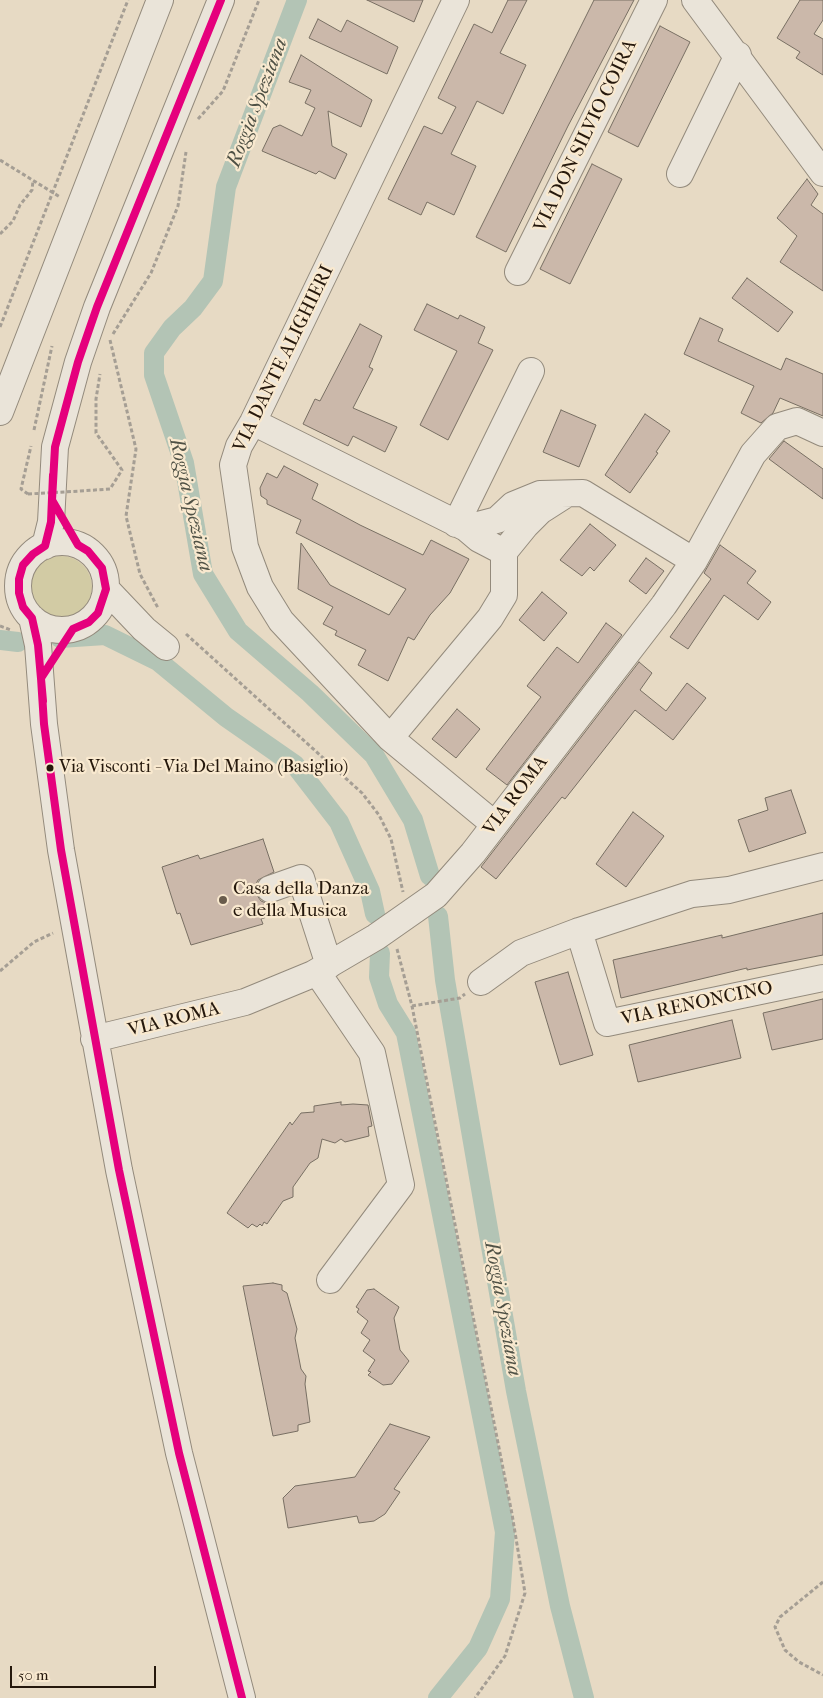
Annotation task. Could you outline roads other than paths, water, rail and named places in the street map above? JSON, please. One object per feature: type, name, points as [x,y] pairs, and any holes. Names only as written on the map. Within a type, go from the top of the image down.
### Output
[{"type":"street","points":[[0,412],[160,0]]},
{"type":"street","points":[[45,546],[50,522],[40,497],[78,362],[97,307],[221,0]]},
{"type":"street","name":"VIA DANTE ALIGHIERI","points":[[456,0],[253,422],[239,446],[233,465],[245,547],[260,587],[281,621],[390,738],[494,824]]},
{"type":"street","name":"VIA DON SILVIO COIRA","points":[[518,272],[654,0]]},
{"type":"street","points":[[695,0],[738,55],[823,173]]},
{"type":"street","points":[[680,174],[738,55]]},
{"type":"street","points":[[461,526],[532,371]]},
{"type":"street","points":[[253,422],[461,526],[479,539],[504,552]]},
{"type":"street","name":"VIA ROMA","points":[[94,1039],[245,1002],[323,968],[376,937],[399,919],[436,895],[468,859],[664,604],[694,561],[753,454],[778,427],[797,422],[823,433]]},
{"type":"street","points":[[461,526],[497,520],[514,504],[540,494],[566,495],[583,493],[694,561]]},
{"type":"street","points":[[390,738],[490,618],[504,595],[504,552],[540,511],[566,495]]},
{"type":"street","points":[[40,497],[78,545],[96,558],[105,578],[106,589],[98,612],[81,625],[42,678]]},
{"type":"street","points":[[0,584],[33,554],[45,546],[62,543],[78,545]]},
{"type":"street","points":[[23,565],[19,579],[18,609],[42,678],[52,787],[94,1039],[179,1452],[242,1698]]},
{"type":"street","points":[[106,589],[144,629],[166,647]]},
{"type":"street","points":[[18,609],[44,626],[58,630],[81,625],[144,629]]},
{"type":"street","points":[[481,982],[521,953],[579,931],[692,894],[729,890],[823,866]]},
{"type":"street","points":[[270,889],[301,878],[323,968],[372,1053],[401,1185],[330,1280]]},
{"type":"street","name":"VIA RENONCINO","points":[[579,931],[607,1023],[823,978]]},
{"type":"waterway","name":"Roggia Speziana","points":[[297,0],[226,187],[213,281],[193,308],[172,328],[154,353],[154,375],[184,463],[203,574],[238,631],[310,693],[374,755],[413,820],[430,876]]},
{"type":"waterway","points":[[60,638],[105,635],[158,661],[226,717],[295,765],[339,822],[370,891],[375,914]]},
{"type":"waterway","points":[[0,640],[18,642]]},
{"type":"waterway","name":"Roggia Speziana","points":[[438,916],[445,980],[516,1391],[560,1606],[584,1698]]},
{"type":"waterway","points":[[380,953],[379,977],[388,1004],[406,1033],[505,1532],[500,1599],[478,1648],[438,1698]]},
{"type":"place","name":"Via Visconti - Via Del Maino (Basiglio)","points":[[50,768]]},
{"type":"place","name":"Casa della Danza e della Musica","points":[[223,900]]}]
